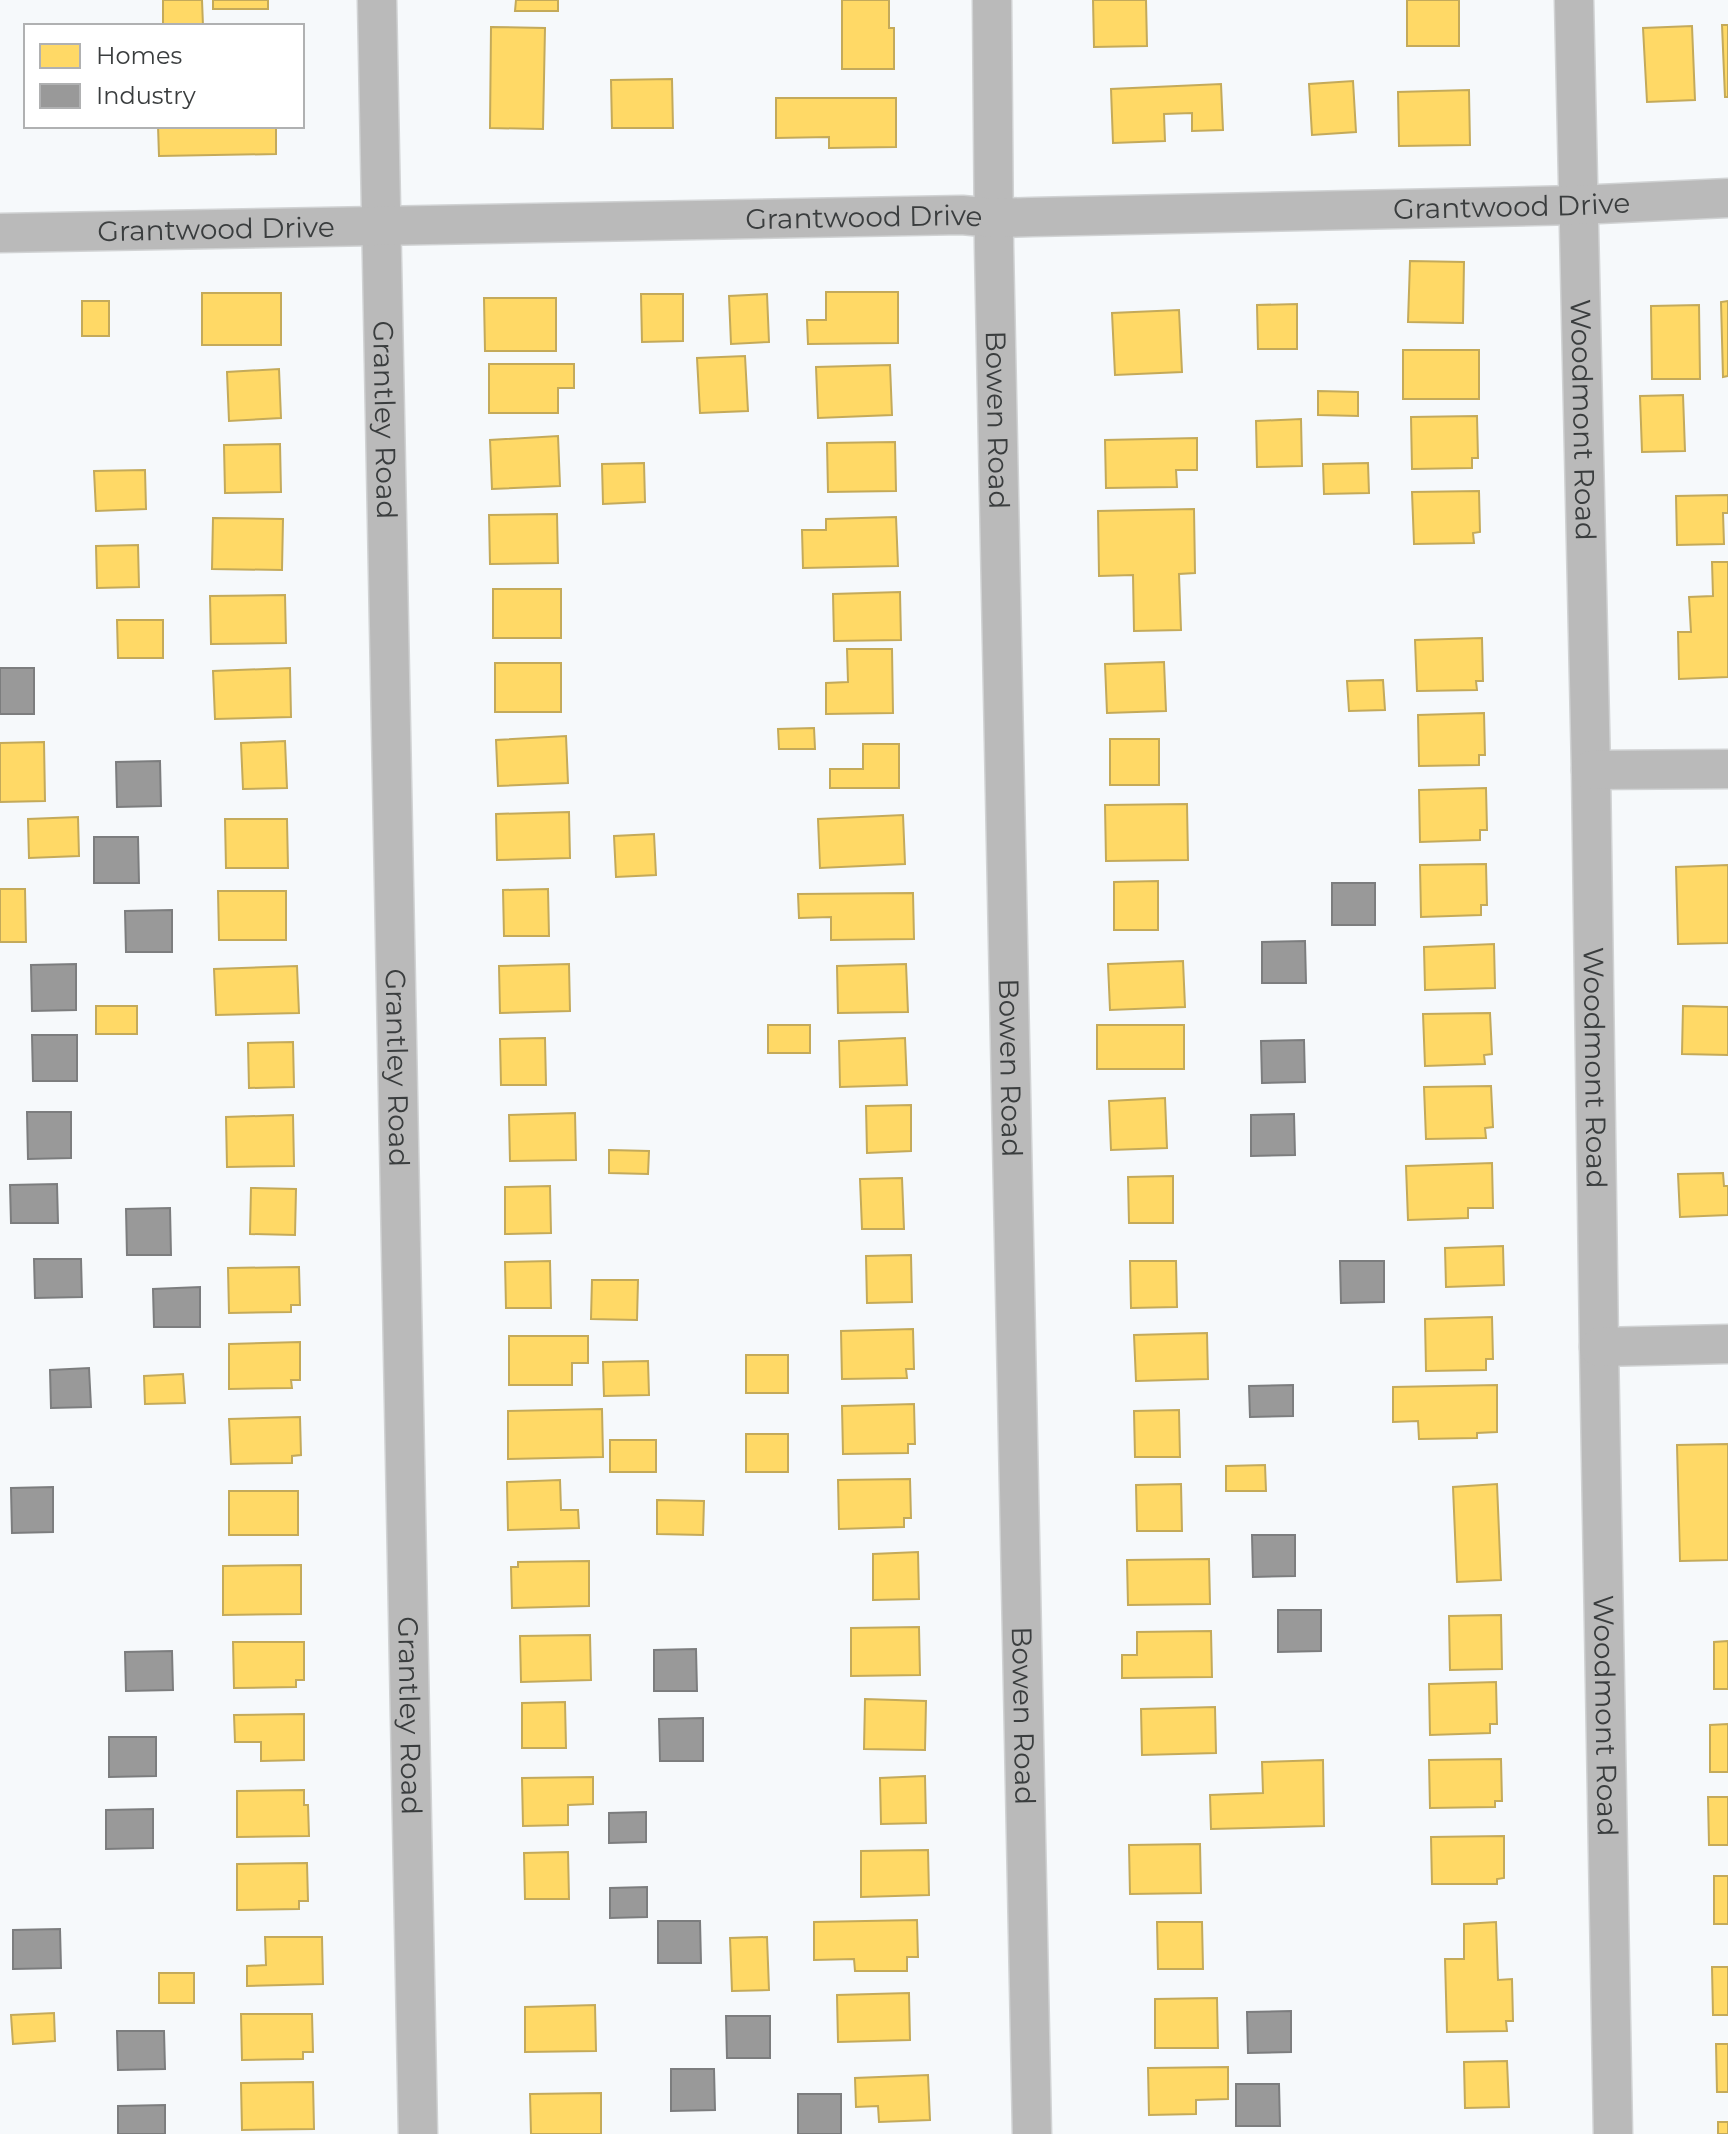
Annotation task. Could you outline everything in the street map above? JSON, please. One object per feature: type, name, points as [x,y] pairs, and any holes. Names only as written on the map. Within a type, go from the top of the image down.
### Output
[{"type":"street","name":"Grantley Road","points":[[377,0],[418,2134]]},
{"type":"street","name":"Bowen Road","points":[[992,0],[1032,2134]]},
{"type":"street","name":"Woodmont Road","points":[[1574,0],[1591,770],[1613,2134]]},
{"type":"street","name":"Grantwood Drive","points":[[0,233],[947,215],[994,218],[1578,205],[1728,198]]},
{"type":"street","points":[[1591,770],[1728,769]]},
{"type":"street","points":[[1599,1347],[1728,1344]]},
{"type":"building: Homes","points":[[163,0],[202,0],[203,24],[163,24]]},
{"type":"building: Homes","points":[[213,0],[268,0],[268,9],[213,9]]},
{"type":"building: Homes","points":[[516,0],[558,0],[558,11],[515,11]]},
{"type":"building: Homes","points":[[842,0],[889,0],[889,28],[894,28],[894,69],[842,69]]},
{"type":"building: Homes","points":[[1093,0],[1146,0],[1147,46],[1094,47]]},
{"type":"building: Homes","points":[[1407,0],[1459,0],[1459,46],[1407,46]]},
{"type":"building: Homes","points":[[1722,25],[1728,25],[1728,97],[1725,97]]},
{"type":"building: Homes","points":[[1692,26],[1695,100],[1647,102],[1643,28]]},
{"type":"building: Homes","points":[[491,27],[545,28],[543,129],[490,128]]},
{"type":"building: Homes","points":[[672,79],[673,128],[612,128],[611,80]]},
{"type":"building: Homes","points":[[1353,81],[1356,132],[1312,135],[1309,84]]},
{"type":"building: Homes","points":[[1221,84],[1223,130],[1192,131],[1192,113],[1164,114],[1165,141],[1113,143],[1111,89]]},
{"type":"building: Homes","points":[[1469,90],[1470,145],[1399,146],[1398,92]]},
{"type":"building: Homes","points":[[776,98],[896,98],[896,147],[829,148],[829,137],[776,138]]},
{"type":"building: Homes","points":[[158,128],[276,128],[276,154],[159,156]]},
{"type":"building: Homes","points":[[1410,261],[1464,262],[1463,323],[1408,322]]},
{"type":"building: Homes","points":[[826,292],[898,292],[898,343],[808,344],[807,320],[826,320]]},
{"type":"building: Homes","points":[[202,293],[281,293],[281,345],[202,345]]},
{"type":"building: Homes","points":[[641,294],[683,294],[683,341],[642,342]]},
{"type":"building: Homes","points":[[767,294],[769,342],[731,344],[729,296]]},
{"type":"building: Homes","points":[[484,298],[556,298],[556,351],[485,351]]},
{"type":"building: Homes","points":[[82,301],[109,301],[109,336],[82,336]]},
{"type":"building: Homes","points":[[1728,301],[1728,376],[1723,377],[1721,302]]},
{"type":"building: Homes","points":[[1297,304],[1297,349],[1258,349],[1257,305]]},
{"type":"building: Homes","points":[[1699,305],[1700,379],[1652,379],[1651,306]]},
{"type":"building: Homes","points":[[1179,310],[1182,372],[1115,375],[1112,313]]},
{"type":"building: Homes","points":[[1403,350],[1479,350],[1479,399],[1403,399]]},
{"type":"building: Homes","points":[[745,356],[748,411],[700,413],[697,358]]},
{"type":"building: Homes","points":[[489,364],[574,364],[574,388],[558,388],[558,413],[489,413]]},
{"type":"building: Homes","points":[[890,365],[892,415],[818,418],[816,367]]},
{"type":"building: Homes","points":[[279,369],[281,418],[229,421],[227,372]]},
{"type":"building: Homes","points":[[1318,391],[1358,392],[1358,416],[1318,415]]},
{"type":"building: Homes","points":[[1683,395],[1685,451],[1642,452],[1640,396]]},
{"type":"building: Homes","points":[[1477,416],[1478,458],[1472,458],[1472,468],[1412,469],[1411,417]]},
{"type":"building: Homes","points":[[1301,419],[1302,466],[1257,467],[1256,421]]},
{"type":"building: Homes","points":[[558,436],[560,486],[492,489],[490,440]]},
{"type":"building: Homes","points":[[1197,438],[1197,470],[1176,470],[1177,487],[1106,488],[1105,440]]},
{"type":"building: Homes","points":[[895,442],[896,491],[828,492],[827,443]]},
{"type":"building: Homes","points":[[280,444],[281,492],[225,493],[224,445]]},
{"type":"building: Homes","points":[[644,463],[645,502],[603,504],[602,464]]},
{"type":"building: Homes","points":[[1368,463],[1369,493],[1324,494],[1323,464]]},
{"type":"building: Homes","points":[[145,470],[146,509],[96,511],[94,471]]},
{"type":"building: Homes","points":[[1479,491],[1480,532],[1473,533],[1474,543],[1414,544],[1412,492]]},
{"type":"building: Homes","points":[[1728,495],[1728,513],[1723,513],[1724,544],[1677,545],[1676,496]]},
{"type":"building: Homes","points":[[1194,509],[1195,573],[1179,574],[1181,630],[1134,631],[1133,575],[1099,576],[1098,511]]},
{"type":"building: Homes","points":[[557,514],[558,563],[490,564],[489,515]]},
{"type":"building: Homes","points":[[896,517],[898,566],[803,568],[802,530],[826,530],[826,519]]},
{"type":"building: Homes","points":[[213,518],[283,519],[282,570],[212,569]]},
{"type":"building: Homes","points":[[138,545],[139,587],[97,588],[96,546]]},
{"type":"building: Homes","points":[[1712,562],[1728,562],[1728,677],[1679,679],[1678,632],[1691,632],[1689,597],[1713,596]]},
{"type":"building: Homes","points":[[493,589],[561,589],[561,638],[493,638]]},
{"type":"building: Homes","points":[[900,592],[901,640],[834,641],[833,594]]},
{"type":"building: Homes","points":[[285,595],[286,643],[211,644],[210,596]]},
{"type":"building: Homes","points":[[117,620],[163,620],[163,658],[118,658]]},
{"type":"building: Homes","points":[[1482,638],[1483,681],[1476,681],[1477,690],[1417,691],[1415,640]]},
{"type":"building: Homes","points":[[847,649],[892,649],[893,713],[826,714],[826,683],[848,682]]},
{"type":"building: Homes","points":[[1164,662],[1166,711],[1107,713],[1105,664]]},
{"type":"building: Homes","points":[[495,663],[561,663],[561,712],[495,712]]},
{"type":"building: Homes","points":[[290,668],[291,717],[215,719],[213,671]]},
{"type":"building: Homes","points":[[1383,680],[1385,710],[1349,711],[1347,681]]},
{"type":"building: Homes","points":[[1484,713],[1485,755],[1479,755],[1479,765],[1419,766],[1418,715]]},
{"type":"building: Homes","points":[[814,728],[815,749],[779,749],[778,729]]},
{"type":"building: Homes","points":[[566,736],[568,783],[498,786],[496,740]]},
{"type":"building: Homes","points":[[1110,739],[1159,739],[1159,785],[1110,785]]},
{"type":"building: Homes","points":[[285,741],[287,788],[243,789],[241,743]]},
{"type":"building: Homes","points":[[44,742],[45,801],[0,802],[0,743]]},
{"type":"building: Homes","points":[[863,744],[899,744],[899,788],[830,788],[830,769],[863,769]]},
{"type":"building: Homes","points":[[1486,788],[1487,830],[1480,830],[1480,840],[1420,842],[1419,790]]},
{"type":"building: Homes","points":[[1187,804],[1188,860],[1106,861],[1105,805]]},
{"type":"building: Homes","points":[[569,812],[570,858],[497,860],[496,814]]},
{"type":"building: Homes","points":[[903,815],[905,864],[820,868],[818,819]]},
{"type":"building: Homes","points":[[78,817],[79,856],[29,858],[28,819]]},
{"type":"building: Homes","points":[[225,819],[287,819],[288,868],[226,868]]},
{"type":"building: Homes","points":[[654,834],[656,875],[616,877],[614,836]]},
{"type":"building: Homes","points":[[1486,864],[1487,905],[1481,905],[1481,915],[1421,917],[1420,865]]},
{"type":"building: Homes","points":[[1728,865],[1728,943],[1678,944],[1676,867]]},
{"type":"building: Homes","points":[[1158,881],[1158,930],[1114,930],[1114,882]]},
{"type":"building: Homes","points":[[0,889],[25,889],[26,942],[0,942]]},
{"type":"building: Homes","points":[[548,889],[549,936],[504,936],[503,890]]},
{"type":"building: Homes","points":[[218,891],[286,891],[286,940],[219,940]]},
{"type":"building: Homes","points":[[913,893],[914,939],[831,940],[831,917],[799,918],[798,894]]},
{"type":"building: Homes","points":[[1494,944],[1495,988],[1425,990],[1424,947]]},
{"type":"building: Homes","points":[[1183,961],[1185,1007],[1110,1010],[1108,964]]},
{"type":"building: Homes","points":[[569,964],[570,1011],[500,1013],[499,966]]},
{"type":"building: Homes","points":[[906,964],[908,1012],[838,1013],[837,966]]},
{"type":"building: Homes","points":[[297,966],[299,1013],[216,1015],[214,969]]},
{"type":"building: Homes","points":[[96,1006],[137,1006],[137,1034],[96,1034]]},
{"type":"building: Homes","points":[[1683,1006],[1728,1007],[1728,1055],[1682,1054]]},
{"type":"building: Homes","points":[[1490,1013],[1492,1054],[1484,1055],[1485,1064],[1425,1066],[1423,1014]]},
{"type":"building: Homes","points":[[768,1025],[810,1025],[810,1053],[768,1053]]},
{"type":"building: Homes","points":[[1097,1025],[1184,1025],[1184,1069],[1097,1069]]},
{"type":"building: Homes","points":[[545,1038],[546,1085],[501,1085],[500,1039]]},
{"type":"building: Homes","points":[[905,1038],[907,1085],[840,1087],[839,1041]]},
{"type":"building: Homes","points":[[293,1042],[294,1087],[249,1088],[248,1043]]},
{"type":"building: Homes","points":[[1491,1086],[1493,1127],[1485,1128],[1486,1138],[1426,1139],[1424,1087]]},
{"type":"building: Homes","points":[[1165,1098],[1167,1148],[1111,1150],[1109,1101]]},
{"type":"building: Homes","points":[[911,1105],[911,1151],[867,1153],[866,1106]]},
{"type":"building: Homes","points":[[575,1113],[576,1160],[510,1161],[509,1115]]},
{"type":"building: Homes","points":[[293,1115],[294,1166],[227,1167],[226,1117]]},
{"type":"building: Homes","points":[[609,1150],[649,1151],[648,1174],[609,1173]]},
{"type":"building: Homes","points":[[1492,1163],[1493,1208],[1468,1208],[1468,1218],[1408,1220],[1406,1166]]},
{"type":"building: Homes","points":[[1723,1173],[1724,1186],[1728,1186],[1728,1215],[1680,1217],[1678,1174]]},
{"type":"building: Homes","points":[[1173,1176],[1173,1223],[1129,1223],[1128,1177]]},
{"type":"building: Homes","points":[[902,1178],[904,1229],[862,1229],[860,1179]]},
{"type":"building: Homes","points":[[550,1186],[551,1233],[505,1234],[505,1187]]},
{"type":"building: Homes","points":[[251,1188],[296,1189],[295,1235],[250,1234]]},
{"type":"building: Homes","points":[[1503,1246],[1504,1285],[1446,1287],[1445,1248]]},
{"type":"building: Homes","points":[[911,1255],[912,1302],[867,1303],[866,1256]]},
{"type":"building: Homes","points":[[550,1261],[551,1308],[506,1308],[505,1262]]},
{"type":"building: Homes","points":[[1130,1261],[1176,1261],[1177,1307],[1131,1308]]},
{"type":"building: Homes","points":[[299,1267],[300,1305],[291,1305],[291,1312],[229,1313],[228,1268]]},
{"type":"building: Homes","points":[[592,1280],[638,1280],[637,1320],[591,1319]]},
{"type":"building: Homes","points":[[1492,1317],[1493,1359],[1486,1359],[1486,1370],[1426,1371],[1425,1319]]},
{"type":"building: Homes","points":[[913,1329],[914,1369],[906,1369],[907,1378],[842,1379],[841,1331]]},
{"type":"building: Homes","points":[[1207,1333],[1208,1379],[1136,1381],[1134,1335]]},
{"type":"building: Homes","points":[[509,1336],[588,1336],[588,1363],[572,1363],[572,1385],[509,1385]]},
{"type":"building: Homes","points":[[300,1342],[300,1380],[291,1380],[292,1388],[229,1389],[229,1344]]},
{"type":"building: Homes","points":[[746,1355],[788,1355],[788,1393],[746,1393]]},
{"type":"building: Homes","points":[[648,1361],[649,1395],[604,1396],[603,1362]]},
{"type":"building: Homes","points":[[183,1374],[185,1403],[145,1404],[144,1376]]},
{"type":"building: Homes","points":[[1497,1385],[1497,1432],[1477,1433],[1477,1438],[1419,1439],[1418,1421],[1393,1422],[1393,1387]]},
{"type":"building: Homes","points":[[914,1404],[915,1444],[908,1444],[908,1453],[843,1454],[842,1406]]},
{"type":"building: Homes","points":[[602,1409],[603,1457],[508,1459],[508,1411]]},
{"type":"building: Homes","points":[[1179,1410],[1180,1457],[1135,1457],[1134,1411]]},
{"type":"building: Homes","points":[[300,1417],[301,1455],[292,1456],[292,1463],[231,1464],[229,1419]]},
{"type":"building: Homes","points":[[746,1434],[788,1434],[788,1472],[746,1472]]},
{"type":"building: Homes","points":[[610,1440],[656,1440],[656,1472],[610,1472]]},
{"type":"building: Homes","points":[[1728,1444],[1728,1560],[1680,1561],[1677,1445]]},
{"type":"building: Homes","points":[[1265,1465],[1266,1491],[1226,1491],[1226,1466]]},
{"type":"building: Homes","points":[[910,1479],[911,1518],[904,1518],[904,1527],[839,1529],[838,1480]]},
{"type":"building: Homes","points":[[560,1480],[561,1510],[578,1510],[579,1528],[508,1530],[507,1482]]},
{"type":"building: Homes","points":[[1181,1484],[1182,1531],[1137,1531],[1136,1485]]},
{"type":"building: Homes","points":[[1497,1484],[1501,1580],[1457,1582],[1453,1487]]},
{"type":"building: Homes","points":[[229,1491],[298,1491],[298,1535],[229,1535]]},
{"type":"building: Homes","points":[[657,1500],[704,1501],[703,1535],[657,1534]]},
{"type":"building: Homes","points":[[918,1552],[919,1599],[873,1600],[873,1554]]},
{"type":"building: Homes","points":[[1209,1559],[1210,1604],[1128,1605],[1127,1560]]},
{"type":"building: Homes","points":[[589,1561],[589,1606],[512,1608],[511,1567],[518,1567],[518,1562]]},
{"type":"building: Homes","points":[[301,1565],[301,1614],[223,1615],[223,1566]]},
{"type":"building: Homes","points":[[1501,1615],[1502,1669],[1450,1670],[1449,1616]]},
{"type":"building: Homes","points":[[919,1627],[920,1675],[851,1676],[851,1628]]},
{"type":"building: Homes","points":[[1211,1631],[1212,1677],[1122,1678],[1122,1655],[1137,1655],[1137,1632]]},
{"type":"building: Homes","points":[[590,1635],[591,1680],[521,1682],[520,1636]]},
{"type":"building: Homes","points":[[1728,1641],[1728,1689],[1714,1689],[1714,1642]]},
{"type":"building: Homes","points":[[233,1642],[304,1642],[304,1680],[296,1680],[296,1687],[234,1688]]},
{"type":"building: Homes","points":[[1496,1682],[1497,1724],[1490,1724],[1490,1733],[1430,1735],[1429,1684]]},
{"type":"building: Homes","points":[[865,1699],[926,1701],[925,1750],[864,1749]]},
{"type":"building: Homes","points":[[565,1702],[566,1748],[522,1748],[522,1703]]},
{"type":"building: Homes","points":[[1215,1707],[1216,1753],[1142,1755],[1141,1709]]},
{"type":"building: Homes","points":[[304,1714],[304,1760],[261,1761],[261,1742],[235,1742],[234,1715]]},
{"type":"building: Homes","points":[[1728,1724],[1728,1772],[1710,1772],[1710,1725]]},
{"type":"building: Homes","points":[[1501,1759],[1502,1801],[1495,1801],[1495,1807],[1430,1808],[1429,1760]]},
{"type":"building: Homes","points":[[1323,1760],[1324,1826],[1211,1829],[1210,1795],[1263,1793],[1262,1762]]},
{"type":"building: Homes","points":[[925,1776],[926,1823],[881,1824],[880,1778]]},
{"type":"building: Homes","points":[[593,1777],[593,1804],[568,1805],[568,1825],[523,1826],[522,1778]]},
{"type":"building: Homes","points":[[304,1790],[309,1836],[237,1837],[237,1791]]},
{"type":"building: Homes","points":[[1708,1797],[1728,1797],[1728,1845],[1709,1845]]},
{"type":"building: Homes","points":[[1504,1836],[1504,1878],[1497,1879],[1497,1884],[1432,1884],[1431,1837]]},
{"type":"building: Homes","points":[[1200,1844],[1201,1893],[1130,1894],[1129,1845]]},
{"type":"building: Homes","points":[[928,1850],[929,1895],[861,1897],[861,1851]]},
{"type":"building: Homes","points":[[568,1852],[569,1899],[525,1899],[524,1853]]},
{"type":"building: Homes","points":[[307,1863],[308,1901],[299,1901],[299,1909],[237,1910],[237,1864]]},
{"type":"building: Homes","points":[[1714,1876],[1728,1876],[1728,1924],[1714,1924]]},
{"type":"building: Homes","points":[[917,1920],[918,1957],[907,1957],[907,1971],[855,1971],[854,1959],[814,1960],[814,1922]]},
{"type":"building: Homes","points":[[1157,1922],[1202,1922],[1203,1969],[1158,1969]]},
{"type":"building: Homes","points":[[1496,1922],[1498,1980],[1512,1979],[1513,2021],[1506,2021],[1507,2031],[1447,2032],[1445,1959],[1464,1959],[1464,1924]]},
{"type":"building: Homes","points":[[265,1937],[322,1937],[323,1984],[247,1986],[247,1966],[266,1965]]},
{"type":"building: Homes","points":[[767,1937],[769,1990],[732,1991],[730,1938]]},
{"type":"building: Homes","points":[[1712,1967],[1728,1967],[1728,2015],[1713,2015]]},
{"type":"building: Homes","points":[[159,1973],[194,1973],[194,2003],[159,2003]]},
{"type":"building: Homes","points":[[909,1993],[910,2040],[838,2042],[837,1995]]},
{"type":"building: Homes","points":[[1217,1998],[1218,2048],[1155,2048],[1155,1999]]},
{"type":"building: Homes","points":[[595,2005],[596,2051],[525,2052],[525,2007]]},
{"type":"building: Homes","points":[[54,2013],[55,2041],[13,2044],[11,2015]]},
{"type":"building: Homes","points":[[241,2014],[312,2014],[313,2052],[303,2052],[303,2059],[242,2060]]},
{"type":"building: Homes","points":[[1716,2044],[1728,2044],[1728,2092],[1717,2092]]},
{"type":"building: Homes","points":[[1507,2061],[1509,2107],[1465,2108],[1464,2062]]},
{"type":"building: Homes","points":[[1228,2067],[1228,2099],[1196,2100],[1196,2114],[1149,2115],[1148,2068]]},
{"type":"building: Homes","points":[[928,2075],[930,2120],[879,2122],[878,2106],[856,2107],[855,2078]]},
{"type":"building: Homes","points":[[313,2082],[314,2129],[242,2130],[241,2083]]},
{"type":"building: Homes","points":[[601,2093],[601,2134],[531,2134],[530,2094]]},
{"type":"building: Homes","points":[[1718,2122],[1728,2122],[1728,2134],[1718,2134]]},
{"type":"building: Industry","points":[[0,668],[34,668],[34,714],[0,714]]},
{"type":"building: Industry","points":[[160,761],[161,806],[117,807],[116,762]]},
{"type":"building: Industry","points":[[94,837],[138,837],[139,883],[94,883]]},
{"type":"building: Industry","points":[[1332,883],[1375,883],[1375,925],[1332,925]]},
{"type":"building: Industry","points":[[172,910],[172,952],[126,952],[125,911]]},
{"type":"building: Industry","points":[[1305,941],[1306,983],[1262,983],[1262,942]]},
{"type":"building: Industry","points":[[76,964],[76,1010],[32,1011],[31,965]]},
{"type":"building: Industry","points":[[32,1035],[77,1035],[77,1081],[33,1081]]},
{"type":"building: Industry","points":[[1304,1040],[1305,1082],[1262,1083],[1261,1041]]},
{"type":"building: Industry","points":[[27,1112],[71,1112],[71,1158],[28,1159]]},
{"type":"building: Industry","points":[[1294,1114],[1295,1155],[1251,1156],[1251,1115]]},
{"type":"building: Industry","points":[[57,1184],[58,1223],[11,1223],[10,1185]]},
{"type":"building: Industry","points":[[170,1208],[171,1255],[127,1255],[126,1209]]},
{"type":"building: Industry","points":[[34,1259],[81,1259],[82,1297],[35,1298]]},
{"type":"building: Industry","points":[[1340,1261],[1384,1261],[1384,1302],[1341,1303]]},
{"type":"building: Industry","points":[[200,1287],[200,1327],[154,1327],[153,1289]]},
{"type":"building: Industry","points":[[89,1368],[91,1407],[51,1408],[50,1370]]},
{"type":"building: Industry","points":[[1293,1385],[1293,1416],[1250,1417],[1249,1386]]},
{"type":"building: Industry","points":[[53,1487],[53,1532],[12,1533],[11,1488]]},
{"type":"building: Industry","points":[[1252,1535],[1295,1535],[1295,1576],[1253,1577]]},
{"type":"building: Industry","points":[[1278,1610],[1321,1610],[1321,1651],[1278,1652]]},
{"type":"building: Industry","points":[[696,1649],[697,1691],[654,1691],[654,1650]]},
{"type":"building: Industry","points":[[172,1651],[173,1690],[126,1691],[125,1652]]},
{"type":"building: Industry","points":[[703,1718],[703,1761],[660,1761],[659,1719]]},
{"type":"building: Industry","points":[[109,1737],[156,1737],[156,1776],[109,1777]]},
{"type":"building: Industry","points":[[153,1809],[153,1848],[106,1849],[106,1810]]},
{"type":"building: Industry","points":[[646,1812],[646,1842],[609,1843],[609,1813]]},
{"type":"building: Industry","points":[[647,1887],[647,1917],[610,1918],[610,1888]]},
{"type":"building: Industry","points":[[658,1921],[700,1921],[701,1963],[658,1963]]},
{"type":"building: Industry","points":[[60,1929],[61,1968],[13,1969],[13,1930]]},
{"type":"building: Industry","points":[[1291,2011],[1291,2052],[1248,2053],[1247,2012]]},
{"type":"building: Industry","points":[[726,2016],[770,2016],[770,2058],[727,2058]]},
{"type":"building: Industry","points":[[117,2031],[164,2031],[165,2069],[118,2070]]},
{"type":"building: Industry","points":[[671,2069],[714,2069],[715,2110],[671,2111]]},
{"type":"building: Industry","points":[[1236,2084],[1279,2084],[1280,2126],[1236,2126]]},
{"type":"building: Industry","points":[[798,2094],[841,2094],[841,2134],[798,2134]]},
{"type":"building: Industry","points":[[165,2105],[165,2134],[118,2134],[118,2106]]}]
